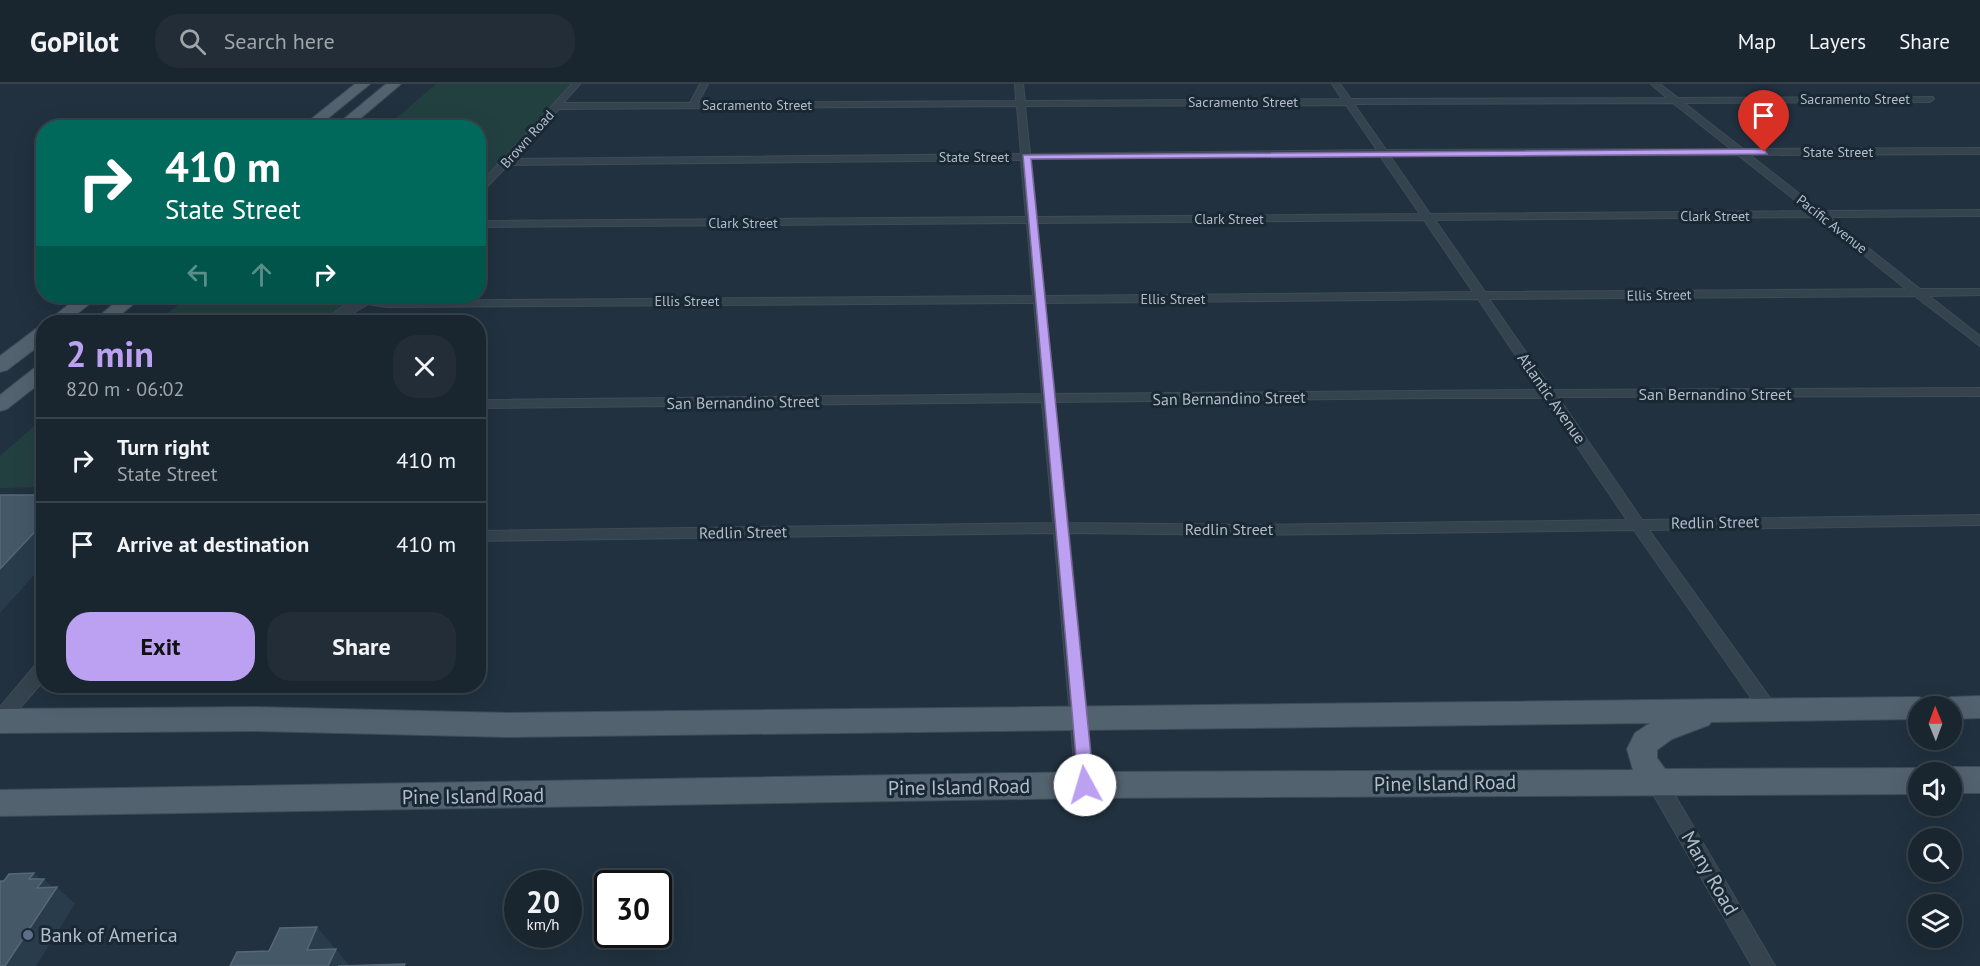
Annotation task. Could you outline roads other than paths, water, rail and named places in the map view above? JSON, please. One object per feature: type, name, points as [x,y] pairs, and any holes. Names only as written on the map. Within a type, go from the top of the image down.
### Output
[{"type":"main road","points":[[317,120],[363,84]]},
{"type":"main road","points":[[350,120],[394,84]]},
{"type":"main road","points":[[65,315],[81,303]]},
{"type":"main road","points":[[96,315],[108,303]]},
{"type":"main road","points":[[110,315],[125,303]]},
{"type":"main road","points":[[0,366],[36,338]]},
{"type":"main road","points":[[0,405],[36,375]]},
{"type":"main road","points":[[1962,708],[1980,707]]},
{"type":"main road","points":[[0,720],[255,719],[508,725],[1908,708]]},
{"type":"main road","points":[[1656,781],[1642,757],[1642,747],[1649,737],[1718,711]]},
{"type":"main road","points":[[1962,780],[1980,780]]},
{"type":"main road","name":"Pine Island Road","points":[[0,804],[1085,785],[1908,781]]},
{"type":"street","name":"Brown Road","points":[[486,185],[576,84]]},
{"type":"street","points":[[692,106],[704,84]]},
{"type":"street","points":[[1020,84],[1085,785]]},
{"type":"street","name":"Atlantic Avenue","points":[[1336,84],[1769,710]]},
{"type":"street","name":"Pacific Avenue","points":[[1655,84],[1980,342]]},
{"type":"street","name":"Sacramento Street","points":[[556,106],[1930,99]]},
{"type":"street","name":"State Street","points":[[508,162],[1384,153],[1980,151]]},
{"type":"street","name":"Clark Street","points":[[486,224],[1980,213]]},
{"type":"street","name":"Ellis Street","points":[[486,302],[1980,292]]},
{"type":"street","points":[[340,315],[360,303]]},
{"type":"street","name":"San Bernandino Street","points":[[486,404],[1980,392]]},
{"type":"street","name":"Redlin Street","points":[[486,536],[1018,528],[1259,530],[1980,519]]},
{"type":"street","points":[[0,720],[36,677]]},
{"type":"street","name":"Many Road","points":[[1656,781],[1764,966]]},
{"type":"place","name":"Bank of America","points":[[28,935]]}]
